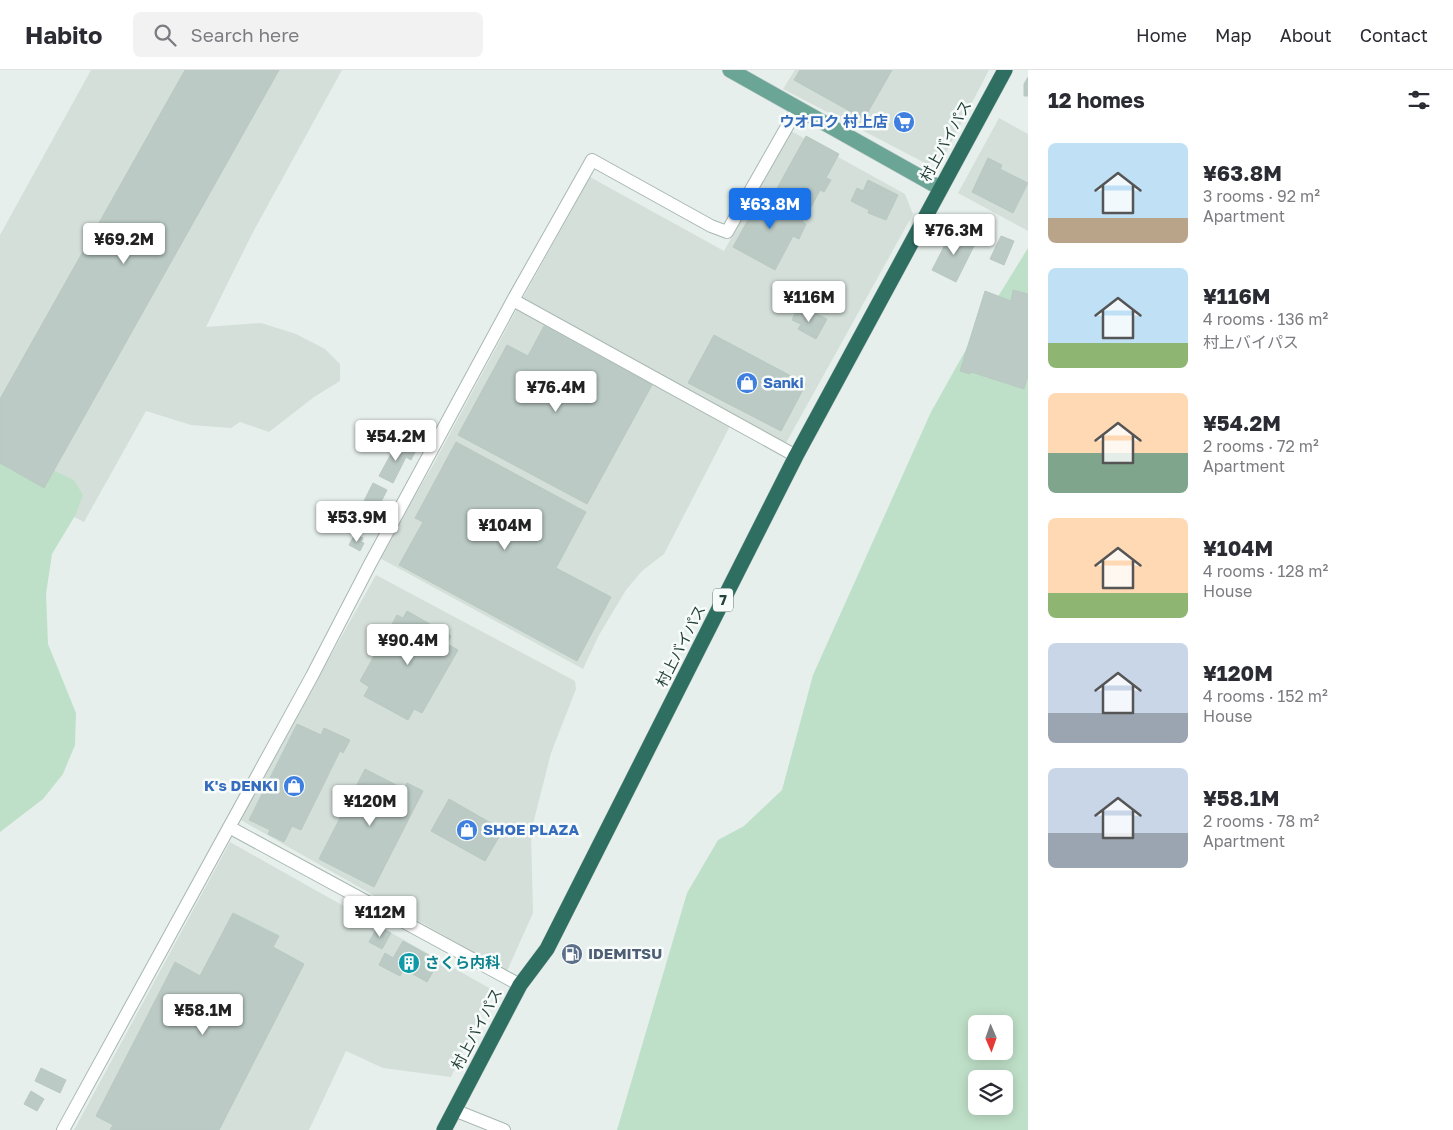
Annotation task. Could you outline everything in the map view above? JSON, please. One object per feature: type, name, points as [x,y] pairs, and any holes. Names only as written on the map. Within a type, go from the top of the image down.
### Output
[{"type":"highway","name":"村上バイパス","points":[[444,1130],[520,985],[547,949],[796,456],[1005,70]]},
{"type":"main road","points":[[730,70],[940,188]]},
{"type":"street","points":[[63,1130],[229,827],[513,300],[592,160],[711,226],[727,232],[797,109]]},
{"type":"street","points":[[513,300],[796,456]]},
{"type":"street","points":[[229,827],[520,985]]},
{"type":"street","points":[[454,1110],[504,1130]]},
{"type":"shaded area","points":[[91,70],[342,70],[252,234],[206,327],[261,323],[296,334],[325,349],[340,364],[340,381],[314,397],[269,432],[240,422],[231,428],[191,425],[146,411],[84,522],[0,479],[0,235]]},
{"type":"shaded area","name":"ウオロク 村上店","points":[[795,70],[989,70],[945,154],[927,164],[783,89]]},
{"type":"shaded area","points":[[999,118],[1028,134],[1028,231],[958,193]]},
{"type":"shaded area","points":[[791,131],[905,194],[913,214],[786,443],[523,298],[590,177],[724,251]]},
{"type":"shaded area","points":[[518,307],[730,426],[664,554],[642,571],[626,590],[599,635],[583,669],[378,557],[432,467]]},
{"type":"shaded area","points":[[376,575],[575,681],[576,689],[551,753],[531,832],[533,913],[507,971],[239,819]]},
{"type":"shaded area","points":[[230,842],[491,989],[451,1077],[383,1068],[346,1051],[309,1130],[74,1130]]},
{"type":"green space","points":[[1028,248],[1028,1130],[617,1130],[687,893],[718,840],[744,826],[782,790],[813,675],[931,412],[973,337]]},
{"type":"green space","points":[[0,459],[34,461],[74,480],[83,495],[76,514],[52,554],[46,594],[48,644],[76,713],[75,745],[63,774],[43,799],[0,832]]},
{"type":"building","points":[[185,70],[279,70],[44,488],[0,463],[0,399]]},
{"type":"building","points":[[800,70],[892,70],[864,119],[794,80]]},
{"type":"building","points":[[1028,77],[1028,96],[1024,96],[1024,84]]},
{"type":"building","points":[[806,136],[839,154],[826,178],[831,180],[824,192],[820,190],[809,211],[775,192]]},
{"type":"building","points":[[988,158],[1002,165],[1000,169],[1028,183],[1013,213],[972,192]]},
{"type":"building","points":[[868,180],[898,195],[886,220],[868,213],[869,210],[851,201],[857,188],[863,191]]},
{"type":"building","points":[[764,191],[807,214],[802,222],[806,224],[799,239],[793,236],[775,270],[733,247]]},
{"type":"building","points":[[952,231],[976,242],[956,282],[932,270]]},
{"type":"building","points":[[1001,236],[1014,241],[1004,265],[990,259]]},
{"type":"building","points":[[1013,290],[1028,294],[1028,375],[1024,389],[971,372],[970,374],[960,371],[985,291],[1011,301]]},
{"type":"building","points":[[798,307],[814,316],[815,313],[827,319],[816,339],[798,329],[801,324],[792,320]]},
{"type":"building","points":[[544,326],[652,385],[587,504],[458,435],[507,345],[528,356]]},
{"type":"building","name":"Sanki","points":[[714,335],[806,384],[781,431],[688,383]]},
{"type":"building","points":[[456,442],[586,512],[556,568],[611,597],[577,661],[399,565],[423,522],[415,518]]},
{"type":"building","points":[[397,443],[415,452],[411,460],[406,457],[393,483],[379,476]]},
{"type":"building","points":[[373,483],[387,490],[370,524],[356,517]]},
{"type":"building","points":[[355,534],[363,538],[361,542],[364,543],[360,551],[349,545]]},
{"type":"building","points":[[407,611],[451,636],[447,644],[458,650],[422,713],[414,709],[408,720],[364,696],[369,687],[360,681],[397,615],[403,618]]},
{"type":"building","name":"K's DENKI","points":[[297,724],[321,735],[324,728],[350,740],[343,753],[340,751],[301,830],[292,826],[284,842],[268,834],[270,830],[249,820]]},
{"type":"building","points":[[365,769],[404,789],[407,783],[423,791],[374,887],[319,859]]},
{"type":"building","name":"SHOE PLAZA","points":[[449,799],[503,830],[485,861],[431,831]]},
{"type":"building","points":[[233,913],[279,936],[273,947],[304,964],[219,1130],[110,1130],[113,1125],[96,1116],[175,962],[200,976]]},
{"type":"building","points":[[378,926],[391,933],[382,949],[369,942]]},
{"type":"building","name":"さくら内科","points":[[403,941],[439,961],[427,982],[404,969],[400,976],[379,965],[385,953],[393,958]]},
{"type":"building","points":[[41,1068],[66,1080],[60,1093],[35,1081]]},
{"type":"building","points":[[31,1091],[44,1099],[37,1111],[24,1104]]},
{"type":"place","name":"ウオロク 村上店","points":[[904,122]]},
{"type":"place","name":"Sanki","points":[[747,383]]},
{"type":"place","name":"K's DENKI","points":[[294,786]]},
{"type":"place","name":"SHOE PLAZA","points":[[467,830]]},
{"type":"place","name":"IDEMITSU","points":[[572,954]]},
{"type":"place","name":"さくら内科","points":[[409,963]]}]
